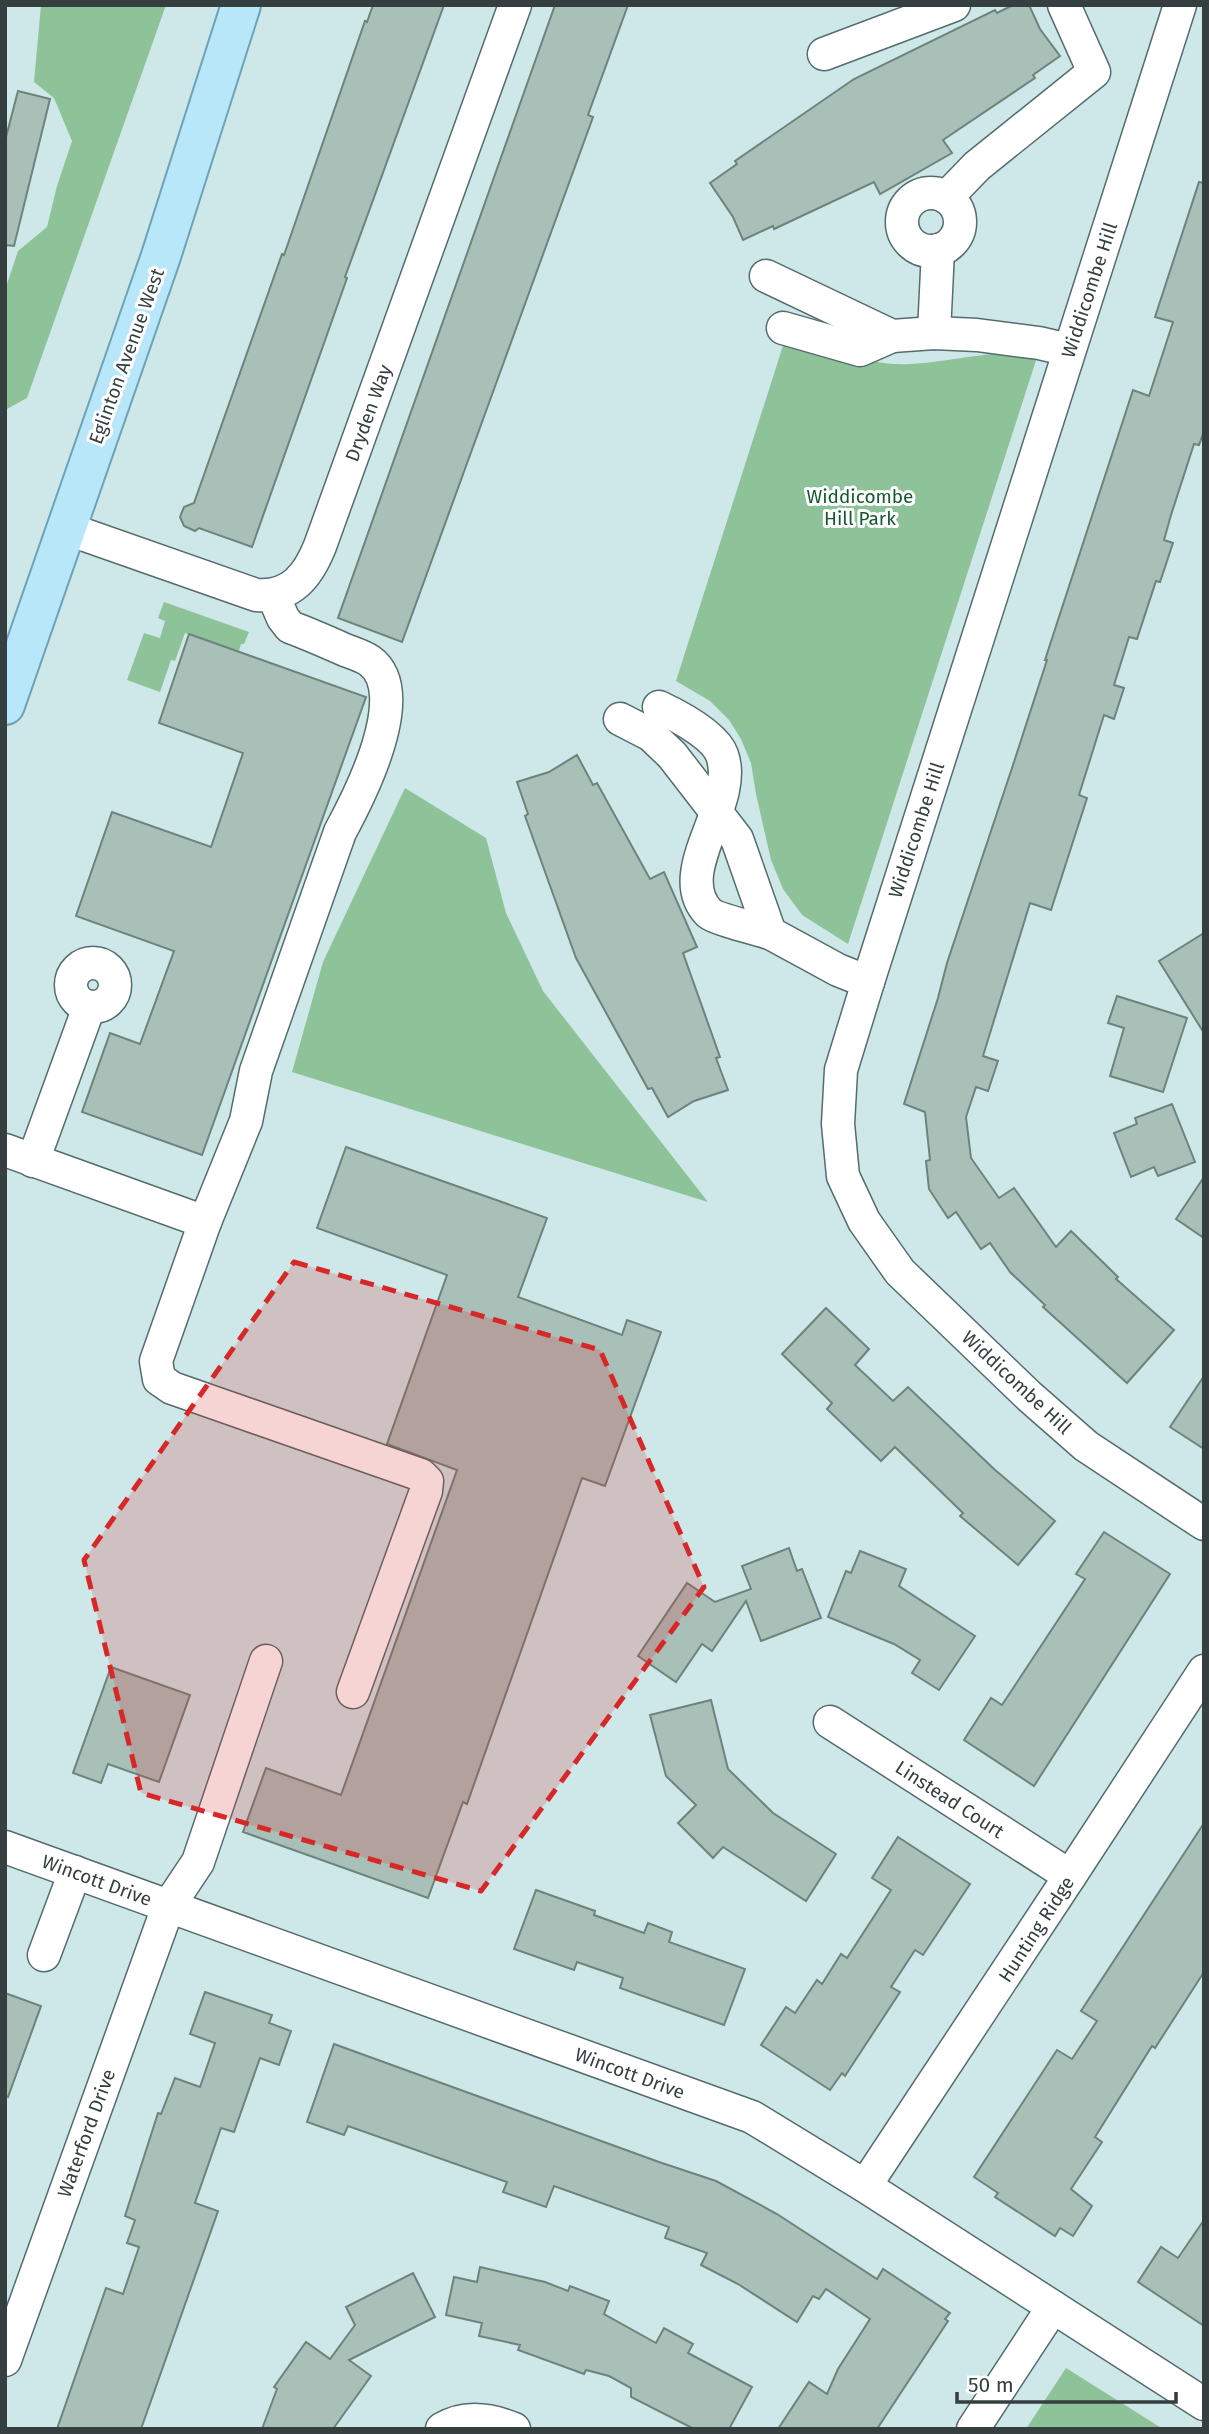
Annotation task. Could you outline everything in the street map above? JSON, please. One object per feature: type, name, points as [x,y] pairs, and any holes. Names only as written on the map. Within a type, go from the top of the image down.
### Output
[{"type":"main road","name":"Eglinton Avenue West","points":[[5,705],[162,256],[241,5]]},
{"type":"street","name":"Dryden Way","points":[[273,595],[290,589],[303,578],[316,555],[515,5]]},
{"type":"street","points":[[824,54],[954,5]]},
{"type":"street","points":[[947,197],[977,166],[1094,72],[1065,5]]},
{"type":"street","name":"Widdicombe Hill","points":[[1180,5],[868,982],[842,1070],[838,1124],[843,1176],[864,1222],[900,1272],[1029,1396],[1086,1446],[1204,1524]]},
{"type":"street","points":[[937,193],[947,197],[957,209],[960,226],[952,241],[938,250],[918,248],[904,233],[903,212],[916,196],[937,193]]},
{"type":"street","points":[[934,333],[938,250]]},
{"type":"street","points":[[766,276],[892,336]]},
{"type":"street","points":[[783,328],[860,350],[892,336],[934,333],[977,335],[1069,350]]},
{"type":"street","points":[[65,528],[241,591],[256,595],[273,595],[290,627],[370,660],[380,671],[384,684],[387,710],[376,752],[356,803],[340,832],[256,1071],[246,1121],[205,1222],[156,1361],[159,1379],[172,1388],[374,1457],[421,1475],[427,1481],[423,1502],[353,1692]]},
{"type":"street","points":[[659,707],[684,718],[722,753],[726,780],[697,869],[697,894],[711,915],[770,933],[838,970],[868,982]]},
{"type":"street","points":[[621,719],[651,735],[671,755],[737,839],[770,933]]},
{"type":"street","points":[[89,1007],[19,1156],[205,1222]]},
{"type":"street","name":"Waterford Drive","points":[[5,2360],[168,1906],[198,1861],[266,1661]]},
{"type":"street","name":"Hunting Ridge","points":[[865,2186],[1204,1671]]},
{"type":"street","name":"Linstead Court","points":[[830,1722],[1070,1877]]},
{"type":"street","name":"Wincott Drive","points":[[5,1847],[752,2117],[865,2186],[1204,2404]]},
{"type":"street","points":[[44,1955],[75,1872]]},
{"type":"street","points":[[973,2429],[1053,2306]]},
{"type":"street","points":[[442,2429],[452,2423],[477,2418],[513,2429]]},
{"type":"highlighted area","points":[[294,1262],[600,1350],[704,1587],[481,1891],[141,1793],[84,1560]]},
{"type":"green space","points":[[41,5],[166,5],[27,398],[5,410],[5,290],[18,251],[47,227],[72,141],[54,98],[34,82]]},
{"type":"green space","name":"Widdicombe Hill Park","points":[[787,333],[848,355],[895,364],[1039,351],[848,944],[802,915],[783,889],[771,860],[751,763],[741,739],[729,720],[710,701],[676,681]]},
{"type":"green space","points":[[164,602],[249,632],[244,644],[241,644],[239,651],[185,633],[175,661],[171,660],[160,692],[127,680],[144,633],[160,638],[165,621],[158,618]]},
{"type":"green space","points":[[405,788],[486,838],[506,913],[543,991],[708,1202],[292,1072],[323,962]]},
{"type":"green space","points":[[1066,2368],[1163,2429],[1026,2429]]},
{"type":"building","points":[[373,5],[444,5],[345,277],[347,278],[252,547],[199,528],[195,531],[184,526],[180,517],[184,507],[194,503],[365,21],[367,22]]},
{"type":"building","points":[[555,5],[628,5],[588,115],[593,117],[402,642],[338,618]]},
{"type":"building","points":[[1013,5],[1029,5],[1040,29],[1060,56],[1033,75],[1035,78],[943,140],[952,153],[880,194],[874,182],[774,229],[773,226],[743,240],[733,217],[710,183],[737,164],[735,161],[854,79],[995,10],[997,13]]},
{"type":"building","points":[[18,91],[50,99],[14,246],[5,245],[5,141]]},
{"type":"building","points":[[1199,182],[1204,183],[1204,431],[1199,445],[1194,444],[1171,515],[1164,540],[1173,543],[1160,582],[1156,581],[1137,639],[1129,637],[1114,685],[1124,688],[1114,719],[1104,715],[1079,795],[1087,798],[1051,910],[1030,903],[983,1056],[998,1061],[988,1091],[976,1087],[966,1117],[971,1158],[999,1198],[1014,1188],[1056,1247],[1071,1231],[1118,1277],[1116,1279],[1174,1330],[1127,1383],[1043,1307],[1045,1305],[1010,1272],[990,1243],[981,1249],[956,1212],[948,1218],[929,1189],[926,1161],[930,1160],[925,1112],[904,1104],[947,963],[1133,390],[1149,396],[1173,322],[1155,317]]},
{"type":"building","points":[[189,634],[366,697],[202,1155],[82,1112],[110,1033],[140,1044],[174,951],[76,916],[112,812],[211,847],[243,753],[159,723]]},
{"type":"building","points":[[577,755],[593,785],[597,783],[650,879],[664,872],[697,947],[683,953],[720,1057],[716,1058],[728,1090],[694,1101],[668,1117],[652,1088],[648,1089],[576,958],[525,816],[528,814],[517,782],[549,772]]},
{"type":"building","points":[[1204,933],[1204,1033],[1159,961]]},
{"type":"building","points":[[1117,996],[1187,1018],[1163,1092],[1110,1076],[1124,1028],[1108,1023]]},
{"type":"building","points":[[1172,1104],[1195,1162],[1158,1176],[1154,1167],[1131,1177],[1114,1133],[1137,1124],[1135,1118]]},
{"type":"building","points":[[346,1147],[547,1218],[518,1297],[622,1335],[627,1320],[661,1332],[605,1486],[582,1478],[467,1804],[463,1802],[428,1898],[243,1832],[266,1768],[341,1795],[457,1470],[387,1444],[447,1275],[317,1228]]},
{"type":"building","points":[[1204,1177],[1204,1238],[1176,1219]]},
{"type":"building","points":[[826,1308],[869,1349],[855,1365],[893,1401],[908,1387],[994,1469],[1055,1521],[1018,1565],[960,1516],[963,1513],[895,1447],[881,1461],[827,1409],[832,1403],[782,1354]]},
{"type":"building","points":[[1204,1376],[1204,1449],[1170,1427]]},
{"type":"building","points":[[1104,1532],[1170,1574],[1034,1786],[964,1740],[991,1698],[1002,1705],[1085,1579],[1076,1574]]},
{"type":"building","points":[[789,1548],[797,1571],[802,1569],[821,1618],[761,1641],[746,1601],[712,1651],[702,1644],[676,1682],[638,1656],[687,1583],[715,1602],[751,1589],[742,1566]]},
{"type":"building","points":[[860,1551],[906,1569],[899,1586],[975,1636],[939,1690],[912,1673],[920,1660],[894,1644],[828,1617],[846,1571],[851,1573]]},
{"type":"building","points":[[111,1667],[190,1695],[159,1782],[108,1764],[101,1783],[73,1773]]},
{"type":"building","points":[[711,1700],[728,1769],[773,1813],[836,1854],[806,1901],[723,1847],[713,1858],[678,1823],[696,1805],[666,1776],[650,1715]]},
{"type":"building","points":[[1204,1823],[1204,1972],[1155,2048],[1152,2046],[1095,2137],[1102,2142],[1071,2189],[1092,2206],[1073,2236],[1060,2228],[1055,2236],[995,2197],[998,2193],[974,2177],[1057,2050],[1072,2059],[1097,2021],[1081,2011]]},
{"type":"building","points":[[898,1837],[970,1884],[923,1955],[915,1950],[891,1987],[900,1992],[845,2076],[842,2073],[830,2090],[761,2045],[786,2007],[795,2013],[817,1980],[822,1984],[841,1954],[847,1958],[891,1890],[872,1878]]},
{"type":"building","points":[[536,1890],[595,1911],[594,1915],[644,1933],[648,1923],[672,1932],[669,1942],[745,1969],[724,2025],[620,1988],[623,1978],[577,1962],[574,1970],[514,1949]]},
{"type":"building","points":[[205,1992],[272,2015],[269,2023],[291,2031],[279,2065],[260,2058],[234,2132],[221,2128],[195,2203],[218,2211],[141,2429],[57,2429],[106,2288],[123,2294],[139,2247],[127,2243],[135,2220],[125,2216],[158,2113],[161,2114],[175,2078],[200,2087],[215,2043],[190,2034]]},
{"type":"building","points":[[5,1993],[41,2006],[8,2097],[5,2096]]},
{"type":"building","points":[[334,2044],[716,2181],[777,2214],[877,2279],[883,2269],[950,2313],[945,2319],[948,2321],[877,2429],[778,2429],[809,2382],[827,2394],[838,2369],[870,2319],[826,2289],[819,2299],[813,2296],[797,2322],[738,2284],[701,2265],[707,2253],[665,2238],[669,2227],[554,2186],[546,2207],[503,2192],[507,2182],[348,2126],[344,2135],[307,2122]]},
{"type":"building","points":[[1204,2220],[1204,2326],[1138,2282],[1161,2247],[1178,2258]]},
{"type":"building","points":[[480,2267],[545,2282],[568,2291],[570,2286],[609,2301],[604,2314],[656,2343],[664,2328],[693,2344],[688,2353],[752,2387],[729,2429],[694,2429],[631,2397],[631,2388],[609,2376],[586,2370],[584,2374],[518,2350],[520,2345],[479,2336],[482,2323],[446,2315],[454,2277],[477,2282]]},
{"type":"building","points":[[413,2273],[435,2317],[349,2360],[371,2376],[333,2429],[262,2429],[277,2389],[274,2387],[306,2342],[330,2359],[355,2325],[346,2307]]}]
